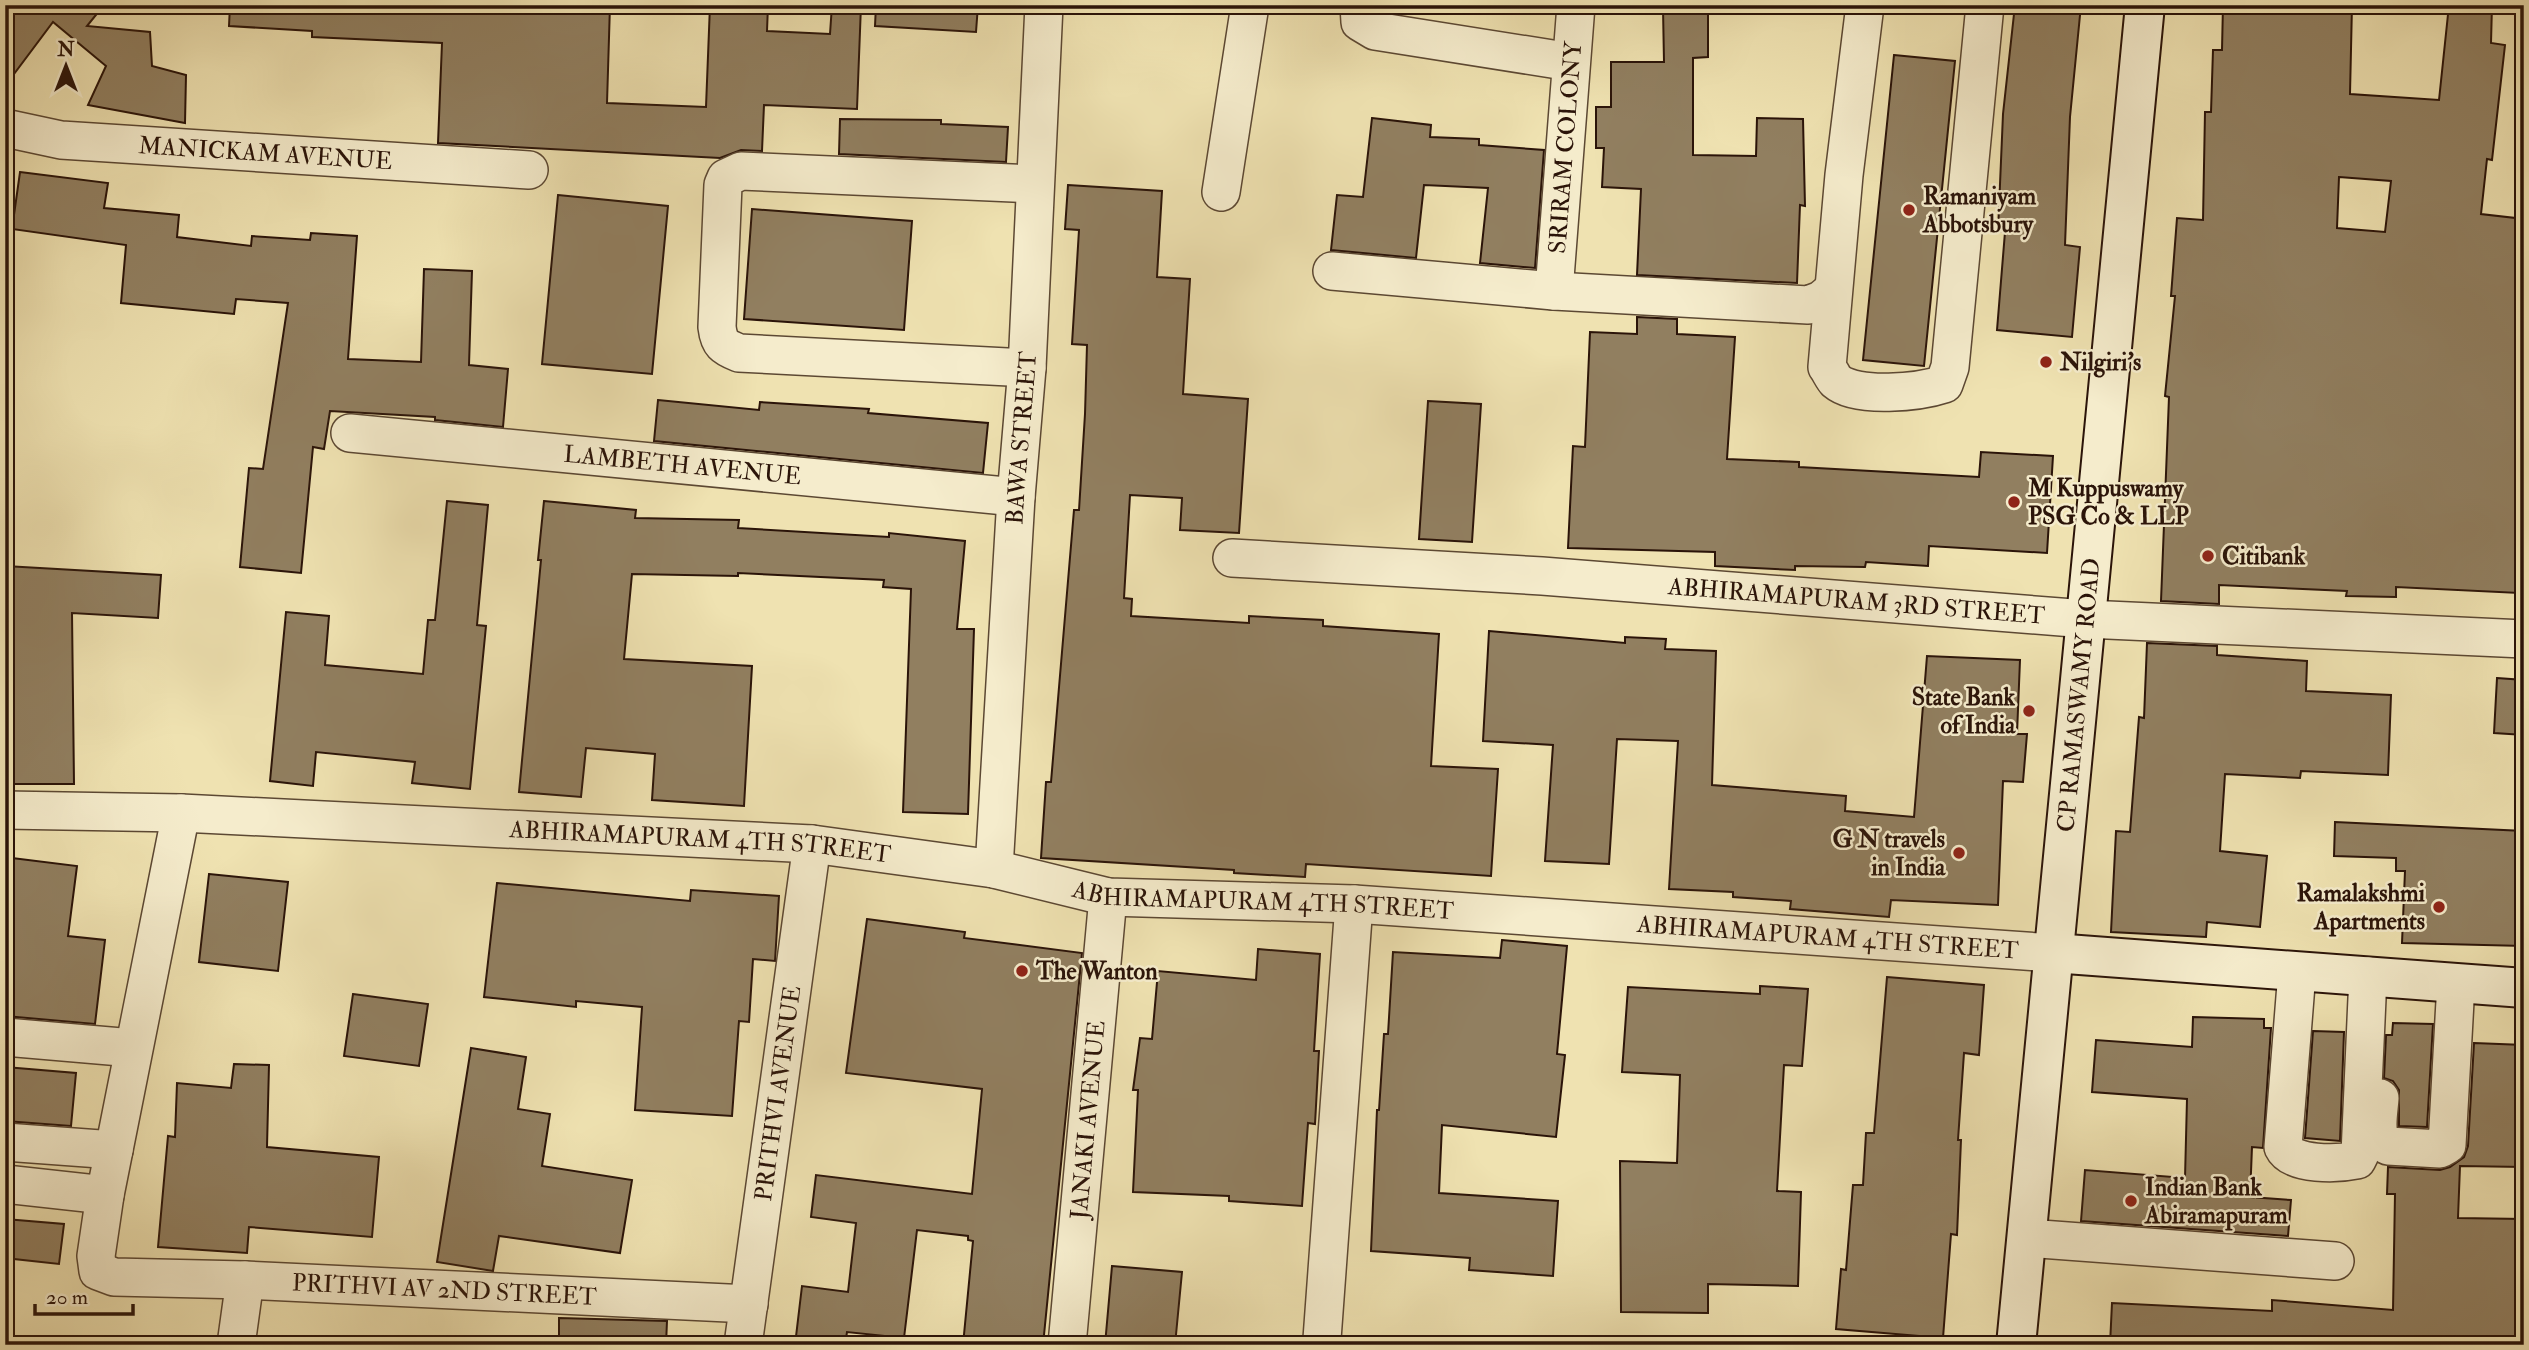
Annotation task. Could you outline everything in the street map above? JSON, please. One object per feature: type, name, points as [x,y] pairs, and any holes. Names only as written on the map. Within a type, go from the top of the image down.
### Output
[{"type":"main road","name":"CP RAMASWAMY ROAD","points":[[2016,1345],[2144,5]]},
{"type":"main road","name":"ABHIRAMAPURAM 4TH STREET","points":[[2053,953],[2524,988]]},
{"type":"street","name":"BAWA STREET","points":[[994,869],[1016,497],[1027,368],[1034,184],[1045,5]]},
{"type":"street","points":[[1221,192],[1250,5]]},
{"type":"street","points":[[1359,5],[1360,22],[1375,32],[1570,62]]},
{"type":"street","name":"SRIRAM COLONY","points":[[1554,291],[1576,5]]},
{"type":"street","points":[[1865,5],[1827,367],[1836,381],[1856,389],[1883,391],[1924,391],[1944,384],[1950,367],[1985,5]]},
{"type":"street","name":"MANICKAM AVENUE","points":[[5,128],[61,140],[529,170]]},
{"type":"street","points":[[1027,368],[738,353],[725,347],[719,341],[718,327],[721,221],[723,185],[726,178],[741,171],[1034,184]]},
{"type":"street","points":[[1332,271],[1554,291],[1808,305],[1821,300],[1833,290]]},
{"type":"street","name":"LAMBETH AVENUE","points":[[350,433],[1016,497]]},
{"type":"street","name":"ABHIRAMAPURAM 3RD STREET","points":[[1232,558],[1542,576],[2086,618],[2524,639]]},
{"type":"street","name":"ABHIRAMAPURAM 4TH STREET","points":[[5,810],[181,813],[812,844],[994,869],[1108,897],[1354,904],[2053,953]]},
{"type":"street","points":[[110,1172],[181,813]]},
{"type":"street","name":"PRITHVI AVENUE","points":[[743,1345],[812,844]]},
{"type":"street","name":"JANAKI AVENUE","points":[[1067,1345],[1108,897]]},
{"type":"street","points":[[1322,1339],[1354,904]]},
{"type":"street","points":[[2297,972],[2283,1147],[2295,1159],[2327,1161],[2357,1160],[2360,1154],[2377,977]]},
{"type":"street","points":[[2377,977],[2378,1135],[2388,1146],[2400,1147],[2441,1149],[2447,1145],[2456,983]]},
{"type":"street","points":[[5,1037],[133,1048]]},
{"type":"street","points":[[5,1142],[110,1172]]},
{"type":"street","points":[[5,1162],[110,1172]]},
{"type":"street","points":[[5,1184],[110,1172]]},
{"type":"street","name":"PRITHVI AV 2ND STREET","points":[[110,1172],[96,1256],[98,1271],[114,1277],[246,1280],[749,1304]]},
{"type":"street","points":[[2027,1238],[2335,1261]]},
{"type":"street","points":[[236,1345],[246,1280]]},
{"type":"building","points":[[5,5],[104,5],[87,26],[150,32],[152,66],[186,75],[185,123],[88,105],[106,66],[53,22],[5,86]]},
{"type":"building","points":[[230,5],[610,5],[607,103],[706,107],[710,5],[768,5],[767,31],[830,34],[832,5],[861,5],[857,109],[764,105],[762,151],[741,150],[720,158],[438,143],[442,43],[312,37],[312,31],[229,26]]},
{"type":"building","points":[[876,5],[978,5],[976,32],[875,26]]},
{"type":"building","points":[[2015,5],[2081,5],[2070,117],[2065,245],[2080,247],[2072,337],[1997,330],[2005,232],[1998,231],[2003,114]]},
{"type":"building","points":[[2223,5],[2352,5],[2350,94],[2439,100],[2449,5],[2492,5],[2491,43],[2505,45],[2492,160],[2487,159],[2481,214],[2524,219],[2524,425],[2519,593],[2396,587],[2396,597],[2346,596],[2347,591],[2219,585],[2219,604],[2161,601],[2169,397],[2165,396],[2175,296],[2171,296],[2177,218],[2203,220],[2205,112],[2211,112],[2213,50],[2222,50]],"holes":[[[2339,177],[2391,181],[2385,232],[2337,228]]]},
{"type":"building","points":[[1663,8],[1708,8],[1708,57],[1693,58],[1693,155],[1756,156],[1757,118],[1803,119],[1805,206],[1800,205],[1797,283],[1637,275],[1641,189],[1602,187],[1604,148],[1596,148],[1596,107],[1611,107],[1611,62],[1664,62]]},
{"type":"building","name":"Ramaniyam Abbotsbury","points":[[1894,55],[1955,61],[1924,366],[1863,360]]},
{"type":"building","points":[[1372,118],[1431,125],[1430,137],[1479,139],[1479,145],[1544,150],[1535,268],[1480,263],[1488,188],[1424,185],[1416,258],[1331,250],[1337,195],[1363,197]]},
{"type":"building","points":[[840,119],[941,120],[941,124],[1008,127],[1006,162],[839,154]]},
{"type":"building","points":[[20,172],[108,183],[104,208],[179,215],[177,237],[251,246],[252,236],[310,240],[311,233],[357,236],[348,359],[421,362],[424,269],[472,271],[469,365],[508,369],[503,427],[435,420],[435,417],[330,411],[324,449],[313,447],[301,573],[240,567],[249,468],[263,469],[288,303],[236,299],[234,314],[121,303],[126,245],[12,229]]},
{"type":"building","points":[[1068,185],[1162,191],[1157,277],[1190,279],[1183,394],[1248,399],[1239,533],[1180,530],[1182,498],[1130,495],[1124,598],[1132,599],[1131,616],[1249,623],[1249,616],[1323,620],[1323,626],[1439,634],[1431,766],[1498,769],[1491,876],[1306,864],[1305,877],[1041,858],[1046,782],[1051,782],[1074,510],[1079,510],[1085,414],[1087,345],[1072,344],[1079,230],[1065,229]]},
{"type":"building","points":[[558,195],[668,206],[652,374],[542,364]]},
{"type":"building","points":[[752,209],[912,221],[904,330],[744,319]]},
{"type":"building","points":[[1637,317],[1677,319],[1677,334],[1735,337],[1727,459],[1799,462],[1799,467],[1979,477],[1981,452],[2053,456],[2047,553],[1929,546],[1928,566],[1866,562],[1865,567],[1795,566],[1795,570],[1715,566],[1715,552],[1568,548],[1573,446],[1585,447],[1590,332],[1637,334]]},
{"type":"building","points":[[658,400],[759,410],[760,402],[869,409],[868,413],[988,423],[983,473],[654,441]]},
{"type":"building","points":[[1428,401],[1481,404],[1472,542],[1419,539]]},
{"type":"building","points":[[447,501],[488,505],[477,625],[486,626],[470,789],[412,783],[415,762],[316,752],[313,786],[270,781],[286,612],[329,616],[325,665],[423,674],[428,620],[435,620]]},
{"type":"building","points":[[544,501],[636,510],[635,518],[739,520],[738,528],[889,537],[889,533],[965,541],[957,629],[974,629],[968,814],[903,812],[911,589],[883,587],[884,580],[738,573],[738,576],[632,574],[624,659],[752,666],[744,806],[652,800],[655,754],[586,748],[581,797],[519,792]]},
{"type":"building","points":[[5,566],[161,575],[158,618],[72,613],[74,784],[5,784],[5,723],[12,723],[10,611],[5,610]]},
{"type":"building","points":[[1489,631],[1625,643],[1625,637],[1666,639],[1665,649],[1716,651],[1712,785],[1846,796],[1845,811],[1914,817],[1927,656],[2020,660],[2017,734],[2027,734],[2023,782],[2003,781],[1998,905],[1891,900],[1889,917],[1790,909],[1791,901],[1733,897],[1733,892],[1669,889],[1678,741],[1617,739],[1609,864],[1545,861],[1553,745],[1483,741]]},
{"type":"building","points":[[2147,643],[2217,646],[2217,655],[2307,661],[2306,691],[2391,695],[2388,775],[2301,771],[2300,778],[2225,774],[2220,851],[2267,856],[2260,927],[2207,922],[2206,937],[2111,932],[2116,831],[2130,832],[2139,717],[2144,718]]},
{"type":"building","points":[[2497,678],[2524,680],[2524,735],[2494,733]]},
{"type":"building","name":"Ramalakshmi Apartments","points":[[2335,822],[2524,831],[2524,946],[2402,943],[2405,871],[2396,871],[2396,858],[2334,856]]},
{"type":"building","points":[[12,858],[77,866],[68,936],[105,940],[95,1024],[5,1016],[5,909]]},
{"type":"building","points":[[209,874],[288,882],[278,971],[199,962]]},
{"type":"building","points":[[497,883],[690,901],[691,890],[779,896],[775,961],[753,959],[749,1022],[739,1021],[732,1116],[635,1110],[642,1007],[576,1001],[576,1007],[484,997]]},
{"type":"building","points":[[867,919],[965,932],[964,938],[1082,953],[1043,1345],[963,1345],[973,1241],[968,1240],[968,1236],[917,1230],[904,1338],[847,1332],[845,1345],[795,1345],[802,1286],[848,1292],[856,1223],[811,1217],[816,1175],[972,1194],[982,1089],[846,1073]]},
{"type":"building","points":[[1502,940],[1567,946],[1557,1054],[1565,1055],[1556,1137],[1442,1125],[1439,1193],[1558,1201],[1553,1276],[1469,1270],[1470,1258],[1371,1251],[1377,1110],[1384,1034],[1388,1034],[1393,952],[1500,958]]},
{"type":"building","points":[[1258,949],[1320,954],[1314,1051],[1319,1051],[1315,1124],[1308,1123],[1302,1206],[1229,1201],[1229,1196],[1133,1192],[1138,1090],[1133,1090],[1140,1038],[1152,1039],[1158,971],[1256,980]]},
{"type":"building","points":[[1887,977],[1984,985],[1979,1055],[1964,1053],[1958,1140],[1961,1140],[1957,1235],[1951,1234],[1943,1338],[1836,1329],[1841,1269],[1846,1270],[1853,1185],[1863,1185],[1866,1133],[1874,1133]]},
{"type":"building","points":[[1760,986],[1808,989],[1802,1066],[1784,1065],[1777,1191],[1801,1192],[1798,1286],[1708,1284],[1708,1313],[1621,1312],[1620,1161],[1677,1163],[1680,1075],[1622,1072],[1628,987],[1760,994]]},
{"type":"building","points":[[353,994],[428,1004],[419,1066],[344,1056]]},
{"type":"building","points":[[2193,1017],[2264,1019],[2264,1028],[2271,1028],[2263,1148],[2252,1147],[2250,1197],[2291,1200],[2288,1236],[2081,1221],[2085,1170],[2185,1178],[2187,1099],[2092,1092],[2096,1040],[2192,1047]]},
{"type":"building","points":[[2393,1023],[2433,1024],[2427,1127],[2399,1126],[2399,1090],[2393,1081],[2384,1078],[2386,1035],[2392,1035]]},
{"type":"building","points":[[2313,1031],[2344,1032],[2340,1141],[2305,1138]]},
{"type":"building","points":[[2474,1043],[2524,1045],[2524,1167],[2460,1166],[2458,1218],[2524,1219],[2524,1345],[2110,1345],[2112,1303],[2272,1311],[2272,1300],[2393,1310],[2395,1194],[2387,1194],[2388,1167],[2440,1170],[2450,1167],[2464,1157],[2468,1146]]},
{"type":"building","points":[[471,1048],[526,1057],[518,1109],[550,1114],[542,1166],[632,1180],[620,1253],[499,1236],[493,1271],[437,1262]]},
{"type":"building","points":[[234,1064],[269,1065],[267,1147],[379,1157],[372,1237],[249,1227],[247,1253],[158,1247],[168,1136],[175,1137],[177,1083],[231,1088]]},
{"type":"building","points":[[5,1067],[76,1073],[71,1126],[5,1121]]},
{"type":"building","points":[[5,1219],[64,1224],[59,1264],[5,1258]]},
{"type":"building","points":[[1112,1266],[1182,1272],[1175,1345],[1105,1345]]},
{"type":"building","points":[[559,1318],[667,1321],[666,1345],[559,1345]]},
{"type":"place","name":"Ramaniyam Abbotsbury","points":[[1909,210]]},
{"type":"place","name":"Nilgiri's","points":[[2046,362]]},
{"type":"place","name":"M Kuppuswamy PSG Co & LLP","points":[[2014,502]]},
{"type":"place","name":"Citibank","points":[[2208,556]]},
{"type":"place","name":"State Bank of India","points":[[2029,711]]},
{"type":"place","name":"G N travels in India","points":[[1959,853]]},
{"type":"place","name":"Ramalakshmi Apartments","points":[[2439,907]]},
{"type":"place","name":"The Wanton","points":[[1022,971]]},
{"type":"place","name":"Indian Bank Abiramapuram","points":[[2131,1201]]}]
